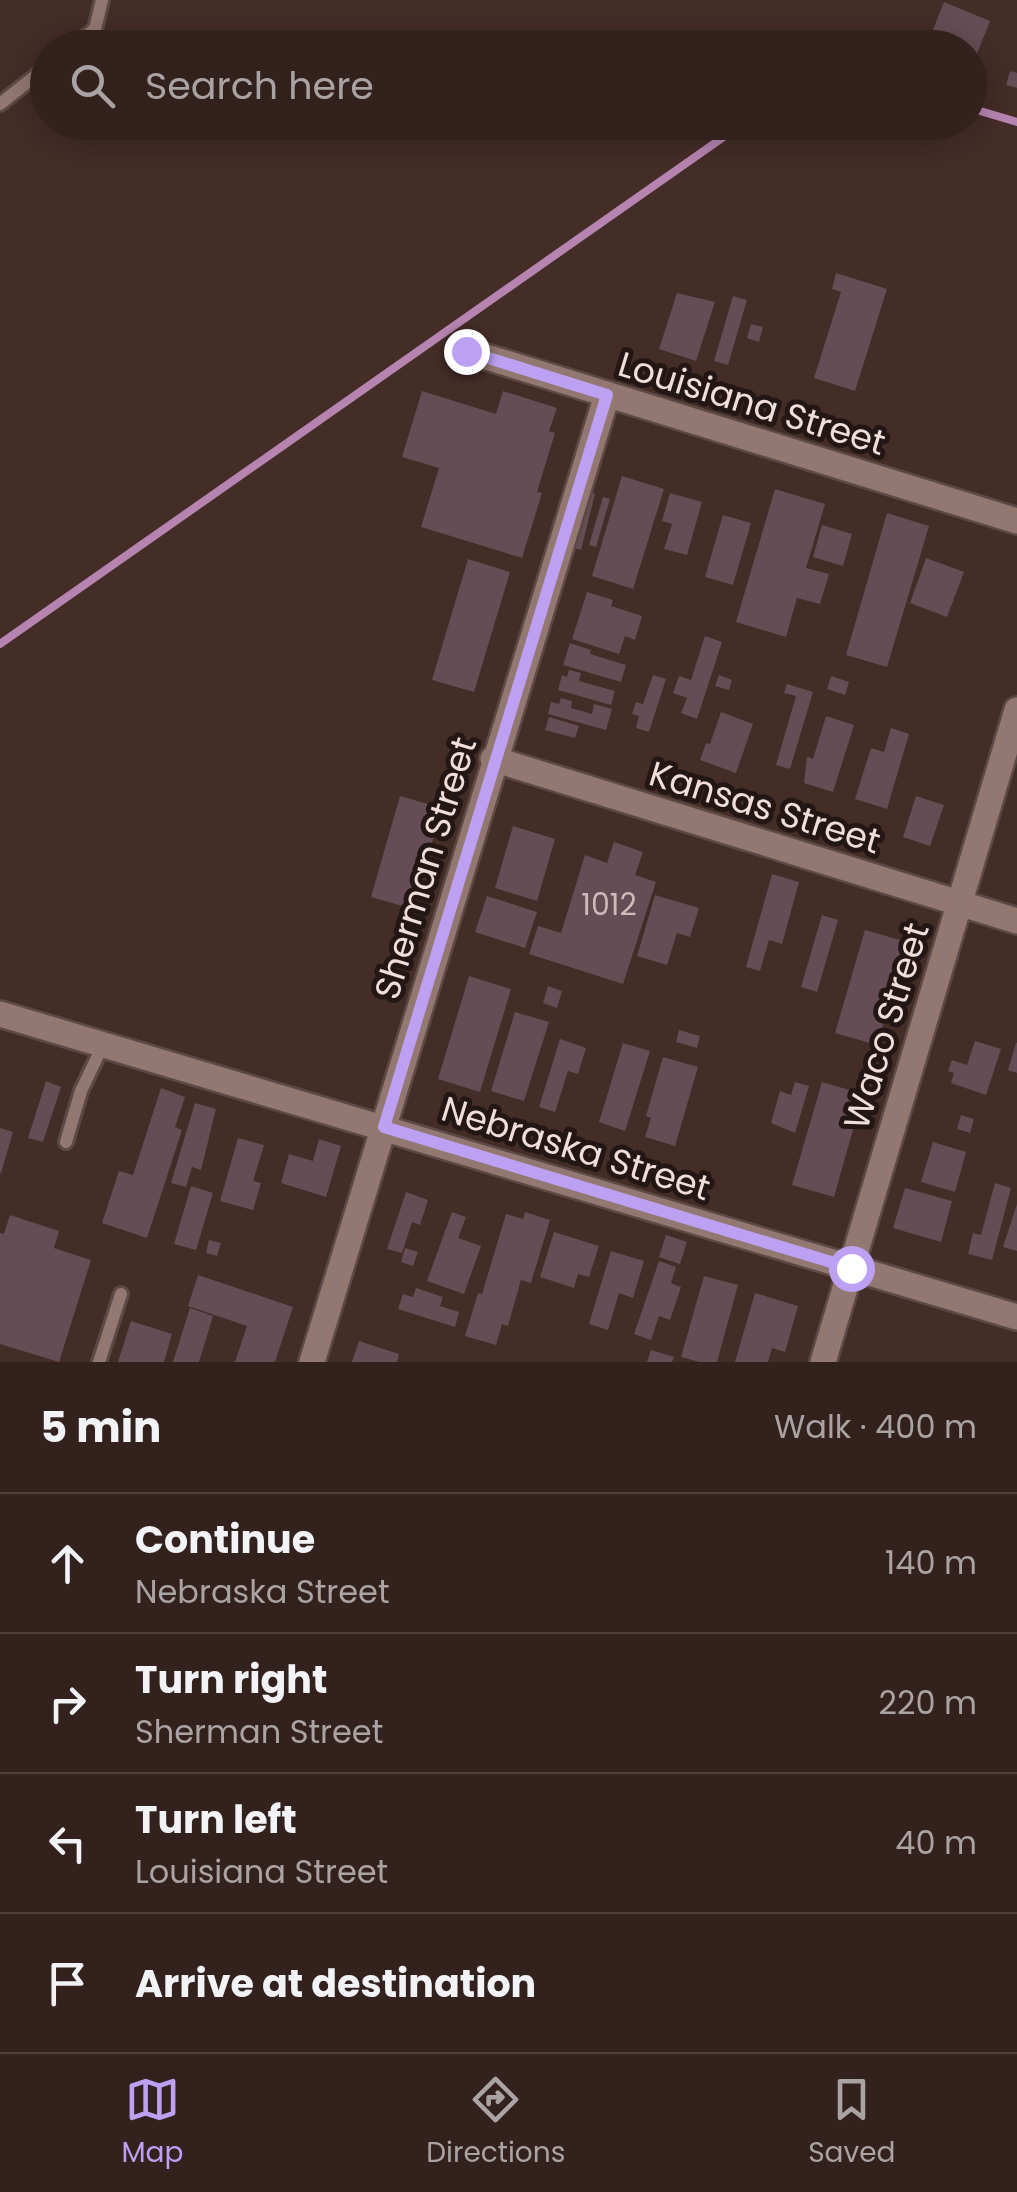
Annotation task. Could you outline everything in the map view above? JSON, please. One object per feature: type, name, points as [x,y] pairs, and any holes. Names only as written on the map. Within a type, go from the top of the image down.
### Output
[{"type":"street","name":"Louisiana Street","points":[[466,351],[1017,521]]},
{"type":"street","name":"Sherman Street","points":[[312,1362],[607,395]]},
{"type":"street","name":"Waco Street","points":[[823,1362],[1017,710]]},
{"type":"street","name":"Kansas Street","points":[[494,759],[1017,922]]},
{"type":"street","name":"Nebraska Street","points":[[0,1014],[1017,1318]]},
{"type":"lane","points":[[94,30],[102,0]]},
{"type":"lane","points":[[0,104],[30,80]]},
{"type":"lane","points":[[66,1142],[81,1091],[104,1043]]},
{"type":"lane","points":[[99,1362],[121,1294]]},
{"type":"building","points":[[944,2],[990,21],[986,30],[933,30]]},
{"type":"building","points":[[1010,71],[1017,73],[1017,88],[1006,85]]},
{"type":"building","points":[[836,273],[887,289],[855,391],[814,378],[841,292],[832,289]]},
{"type":"building","points":[[677,293],[715,302],[696,361],[659,349]]},
{"type":"building","points":[[733,296],[747,300],[728,365],[714,361]]},
{"type":"building","points":[[751,324],[763,327],[759,342],[747,338]]},
{"type":"building","points":[[422,391],[496,414],[503,391],[557,408],[549,431],[555,433],[537,492],[542,493],[522,558],[421,527],[439,468],[402,457]]},
{"type":"building","points":[[622,476],[664,489],[633,589],[592,576]]},
{"type":"building","points":[[775,489],[825,504],[806,568],[829,574],[820,604],[797,598],[786,637],[736,622]]},
{"type":"building","points":[[585,491],[595,494],[581,550],[570,547]]},
{"type":"building","points":[[670,493],[702,502],[687,555],[664,549],[672,524],[662,521]]},
{"type":"building","points":[[603,497],[610,499],[596,547],[589,545]]},
{"type":"building","points":[[887,513],[929,526],[887,667],[846,655]]},
{"type":"building","points":[[723,515],[751,523],[733,585],[705,577]]},
{"type":"building","points":[[822,525],[852,534],[843,566],[813,557]]},
{"type":"building","points":[[926,558],[964,572],[947,617],[910,603]]},
{"type":"building","points":[[468,559],[510,572],[474,692],[432,680]]},
{"type":"building","points":[[587,592],[613,600],[611,606],[642,616],[635,640],[625,636],[619,654],[572,639]]},
{"type":"building","points":[[705,636],[722,642],[697,719],[681,713],[687,698],[673,693],[679,676],[691,680]]},
{"type":"building","points":[[570,643],[626,665],[621,682],[563,665]]},
{"type":"building","points":[[569,670],[581,673],[579,681],[615,691],[611,705],[558,690],[562,675],[567,677]]},
{"type":"building","points":[[653,675],[666,679],[649,732],[636,728],[639,716],[632,714],[636,702],[643,704]]},
{"type":"building","points":[[719,675],[732,680],[729,690],[715,686]]},
{"type":"building","points":[[831,676],[849,682],[845,695],[827,689]]},
{"type":"building","points":[[787,684],[813,692],[790,769],[776,765],[796,696],[784,693]]},
{"type":"building","points":[[561,698],[572,701],[571,708],[592,714],[594,704],[612,709],[606,730],[548,714],[551,702],[559,704]]},
{"type":"building","points":[[721,712],[753,724],[736,773],[700,760]]},
{"type":"building","points":[[826,716],[854,725],[833,792],[804,783],[807,757],[813,759]]},
{"type":"building","points":[[549,717],[579,726],[575,738],[545,730]]},
{"type":"building","points":[[891,728],[909,734],[887,809],[855,799],[871,748],[884,752]]},
{"type":"building","points":[[400,796],[442,808],[413,909],[371,897]]},
{"type":"building","points":[[916,796],[944,805],[930,846],[903,837]]},
{"type":"building","points":[[513,826],[555,839],[537,901],[495,888]]},
{"type":"building","points":[[614,842],[643,852],[635,875],[656,882],[623,984],[529,954],[538,926],[561,933],[585,855],[607,863]]},
{"type":"building","points":[[772,874],[799,882],[782,944],[769,940],[760,971],[746,967]]},
{"type":"building","points":[[655,895],[699,908],[690,937],[677,933],[667,965],[637,956]]},
{"type":"building","points":[[487,896],[537,912],[525,948],[475,932]]},
{"type":"building","points":[[822,915],[838,920],[817,992],[801,987]]},
{"type":"building","points":[[865,930],[907,942],[877,1045],[835,1033]]},
{"type":"building","points":[[469,976],[511,989],[480,1092],[438,1079]]},
{"type":"building","points":[[548,986],[562,991],[557,1008],[543,1003]]},
{"type":"building","points":[[515,1012],[549,1022],[524,1101],[491,1091]]},
{"type":"building","points":[[679,1030],[700,1036],[697,1048],[676,1042]]},
{"type":"building","points":[[560,1039],[586,1048],[578,1074],[568,1071],[555,1112],[539,1107]]},
{"type":"building","points":[[975,1041],[1001,1049],[986,1095],[951,1083],[954,1073],[948,1071],[952,1060],[967,1065]]},
{"type":"building","points":[[623,1043],[650,1051],[625,1131],[599,1122]]},
{"type":"building","points":[[1017,1043],[1017,1073],[1008,1070]]},
{"type":"building","points":[[663,1057],[698,1067],[675,1146],[645,1137],[651,1118],[646,1116]]},
{"type":"building","points":[[46,1081],[61,1087],[43,1142],[28,1138]]},
{"type":"building","points":[[795,1082],[809,1086],[795,1133],[771,1123],[780,1091],[791,1095]]},
{"type":"building","points":[[822,1082],[863,1094],[834,1197],[792,1185]]},
{"type":"building","points":[[161,1088],[185,1097],[175,1127],[182,1130],[147,1238],[102,1223],[119,1171],[133,1175]]},
{"type":"building","points":[[195,1103],[216,1109],[201,1170],[192,1167],[186,1187],[171,1183]]},
{"type":"building","points":[[961,1115],[974,1119],[970,1133],[957,1129]]},
{"type":"building","points":[[0,1128],[13,1132],[1,1173],[0,1173]]},
{"type":"building","points":[[238,1138],[264,1145],[253,1181],[261,1183],[253,1210],[220,1201]]},
{"type":"building","points":[[319,1139],[341,1146],[326,1197],[281,1183],[289,1154],[313,1161]]},
{"type":"building","points":[[933,1142],[966,1152],[955,1192],[921,1182]]},
{"type":"building","points":[[995,1183],[1011,1188],[992,1260],[968,1254],[973,1233],[981,1235]]},
{"type":"building","points":[[191,1186],[213,1193],[196,1250],[174,1244]]},
{"type":"building","points":[[905,1188],[952,1201],[941,1242],[893,1228]]},
{"type":"building","points":[[406,1192],[428,1200],[420,1225],[412,1222],[402,1253],[387,1249]]},
{"type":"building","points":[[1017,1204],[1017,1251],[1003,1247]]},
{"type":"building","points":[[452,1212],[466,1217],[458,1238],[481,1246],[464,1294],[427,1281]]},
{"type":"building","points":[[525,1212],[550,1220],[531,1283],[521,1280],[508,1326],[502,1324],[496,1345],[465,1336],[506,1214],[523,1219]]},
{"type":"building","points":[[10,1215],[59,1231],[54,1248],[91,1260],[59,1362],[0,1344],[0,1233],[4,1234]]},
{"type":"building","points":[[554,1232],[599,1246],[589,1277],[578,1274],[574,1288],[540,1277]]},
{"type":"building","points":[[666,1235],[687,1242],[680,1264],[659,1257]]},
{"type":"building","points":[[209,1240],[221,1243],[217,1256],[206,1253]]},
{"type":"building","points":[[405,1248],[418,1252],[413,1266],[401,1262]]},
{"type":"building","points":[[611,1251],[644,1261],[633,1298],[619,1293],[608,1330],[589,1324]]},
{"type":"building","points":[[659,1261],[676,1267],[671,1283],[681,1287],[670,1320],[659,1316],[651,1340],[634,1334]]},
{"type":"building","points":[[198,1275],[293,1307],[275,1362],[235,1362],[247,1326],[188,1306]]},
{"type":"building","points":[[704,1276],[738,1285],[717,1362],[681,1357]]},
{"type":"building","points":[[416,1288],[443,1297],[440,1306],[459,1312],[455,1327],[398,1309],[403,1294],[413,1297]]},
{"type":"building","points":[[755,1293],[798,1306],[785,1352],[772,1348],[768,1362],[735,1362]]},
{"type":"building","points":[[190,1308],[213,1316],[199,1362],[173,1362]]},
{"type":"building","points":[[131,1321],[172,1334],[164,1362],[118,1362]]},
{"type":"building","points":[[359,1341],[399,1354],[397,1362],[352,1362]]},
{"type":"building","points":[[651,1350],[674,1357],[672,1362],[647,1362]]},
{"type":"waterway","points":[[987,113],[1017,122]]},
{"type":"waterway","points":[[0,644],[719,140]]},
{"type":"route","points":[[466,351],[607,395],[384,1127],[851,1268]]}]
